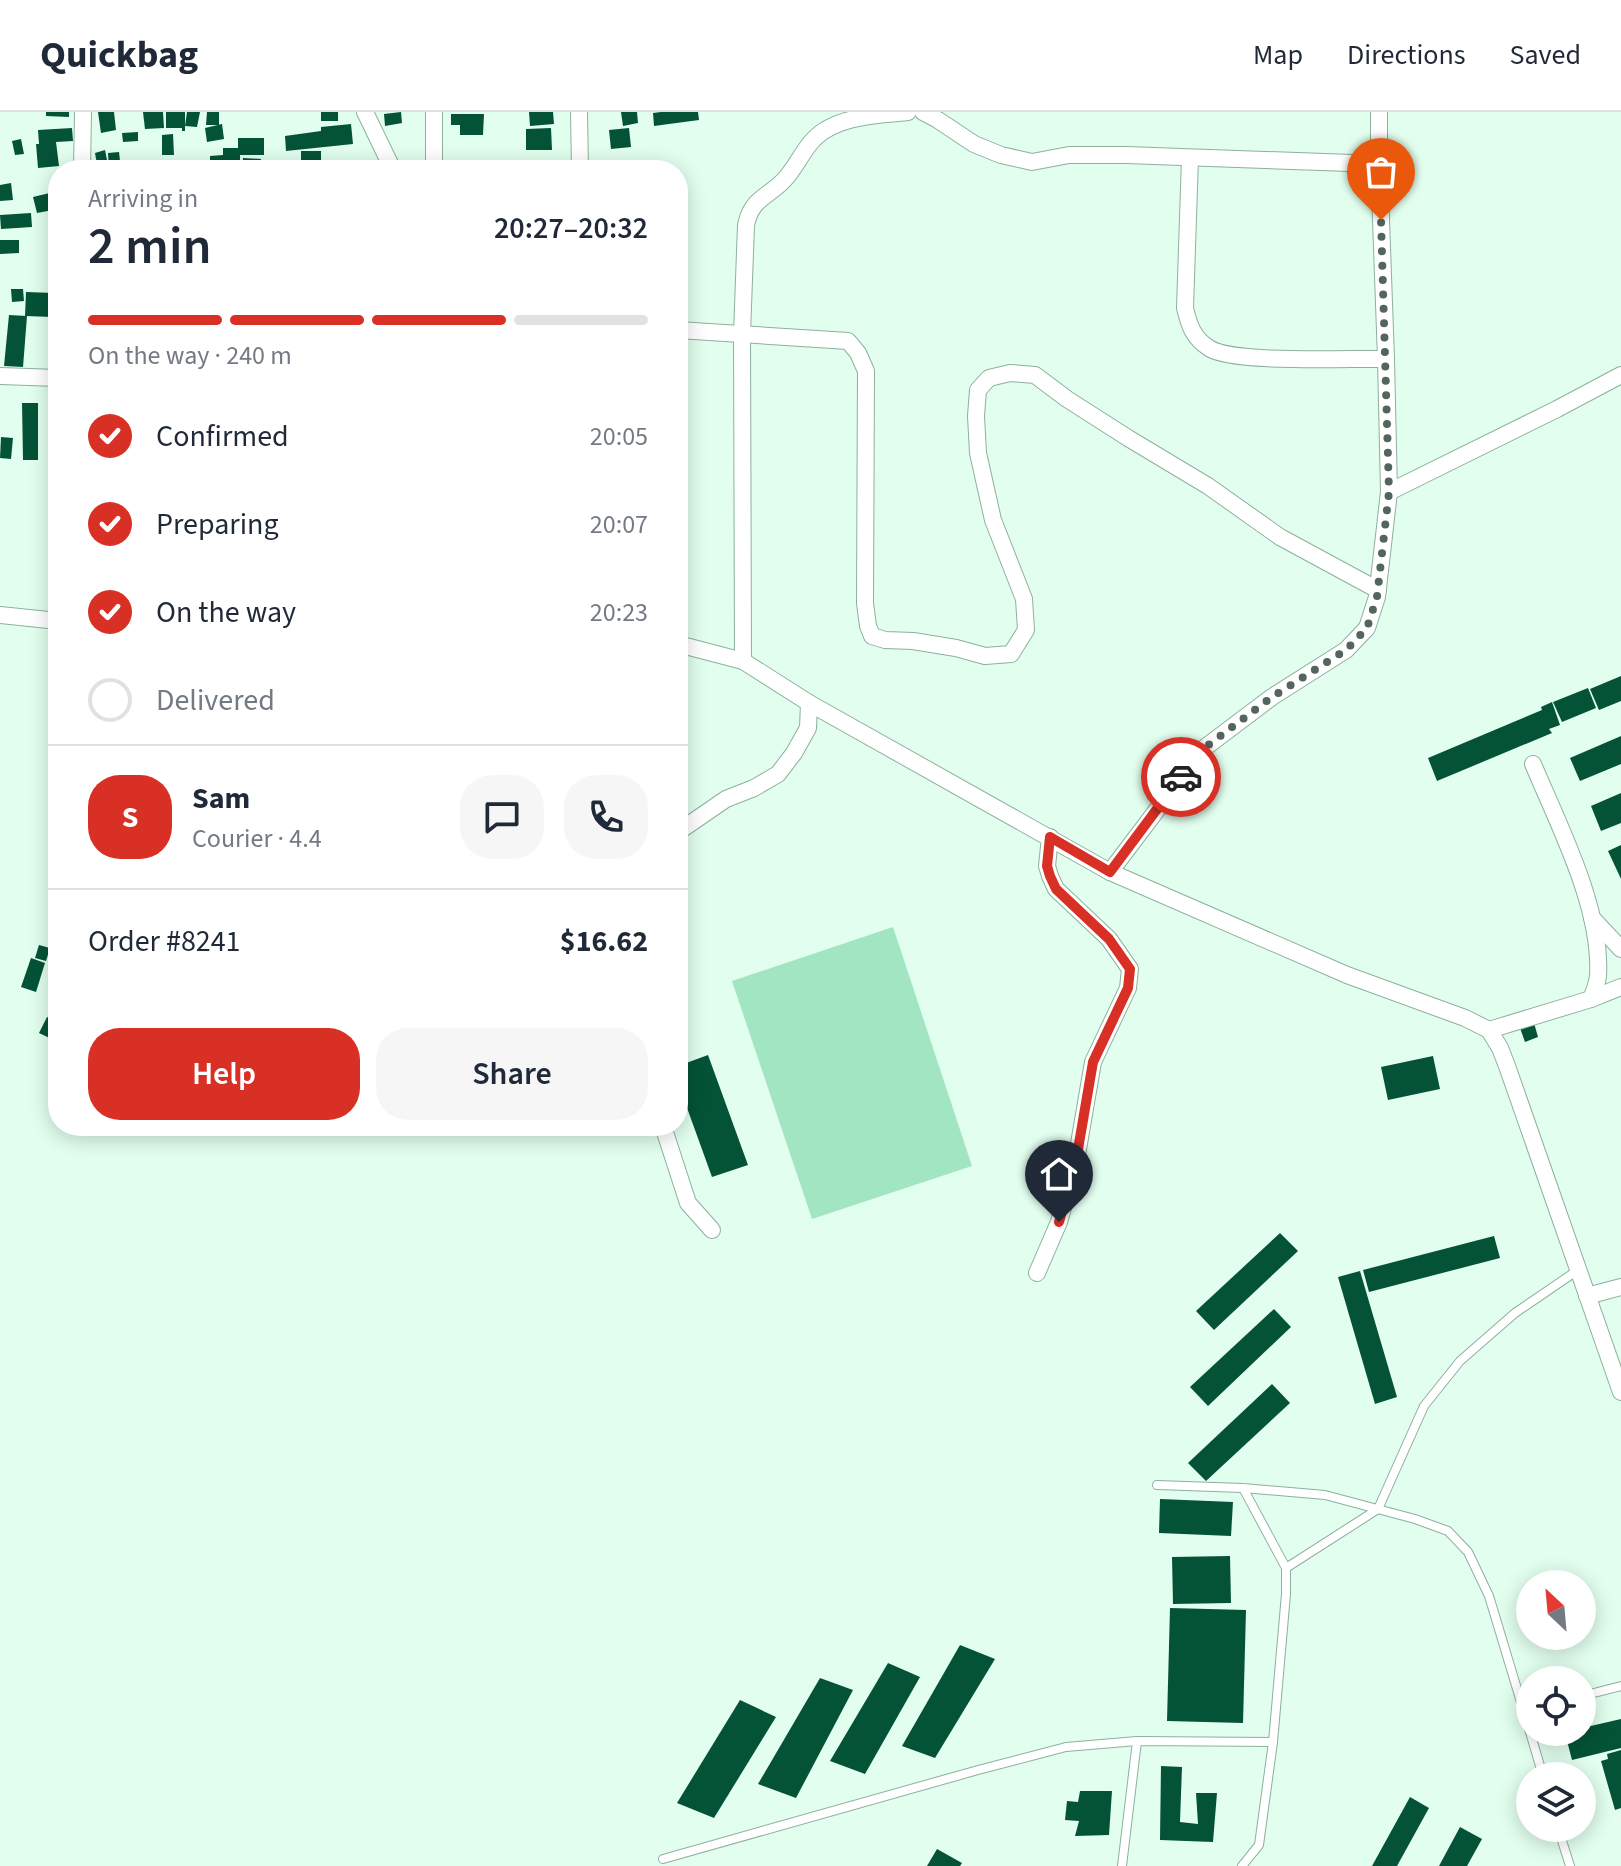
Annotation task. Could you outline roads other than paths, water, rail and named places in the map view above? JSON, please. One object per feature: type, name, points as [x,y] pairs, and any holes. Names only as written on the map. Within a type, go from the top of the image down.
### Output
[{"type":"street","points":[[82,160],[83,112]]},
{"type":"street","points":[[365,112],[388,160]]},
{"type":"street","points":[[434,112],[434,160]]},
{"type":"street","points":[[579,112],[580,160]]},
{"type":"street","points":[[743,661],[742,334],[749,209],[782,182],[812,141],[826,129],[852,120],[908,112]]},
{"type":"street","points":[[923,112],[974,144],[1001,155],[1032,162],[1069,155],[1379,164]]},
{"type":"street","points":[[1110,872],[1203,749],[1272,697],[1346,650],[1367,628],[1378,590],[1389,492],[1379,112]]},
{"type":"street","points":[[1190,158],[1185,308],[1190,328],[1198,340],[1212,351],[1253,358],[1386,359]]},
{"type":"street","points":[[688,331],[848,341],[858,353],[866,371],[865,603],[872,636],[956,648],[985,656],[1011,654],[1026,630],[1024,599],[993,520],[977,441],[978,390],[989,378],[1010,373],[1035,375],[1067,399],[1208,486],[1280,537],[1378,590]]},
{"type":"street","points":[[1389,492],[1621,375]]},
{"type":"street","points":[[0,376],[48,378]]},
{"type":"street","points":[[0,615],[48,620]]},
{"type":"street","points":[[688,647],[743,661],[809,703],[1110,872],[1347,975],[1465,1018],[1489,1030],[1507,1066],[1621,1392]]},
{"type":"street","points":[[688,825],[726,799],[778,774],[808,728],[809,703]]},
{"type":"street","points":[[1533,764],[1579,875],[1592,918],[1598,953],[1598,979],[1591,999]]},
{"type":"street","points":[[1037,1273],[1059,1222],[1076,1161],[1093,1062],[1128,988],[1130,969],[1109,939],[1056,889],[1047,866],[1050,837]]},
{"type":"street","points":[[1592,918],[1621,949]]},
{"type":"street","points":[[1489,1030],[1621,987]]},
{"type":"street","points":[[666,1136],[688,1203],[712,1230]]},
{"type":"street","points":[[1587,1296],[1621,1287]]},
{"type":"lane","points":[[1286,1568],[1378,1509],[1424,1406],[1460,1361],[1515,1313],[1578,1270]]},
{"type":"lane","points":[[1157,1485],[1325,1495],[1448,1531],[1468,1552],[1489,1596],[1516,1677]]},
{"type":"lane","points":[[1242,1866],[1259,1845],[1273,1742],[1286,1594],[1286,1568],[1243,1488]]},
{"type":"lane","points":[[1596,1692],[1621,1686]]},
{"type":"lane","points":[[663,1859],[1066,1747],[1137,1741],[1273,1742]]},
{"type":"lane","points":[[1122,1866],[1137,1741]]},
{"type":"lane","points":[[1562,1842],[1570,1866]]}]
